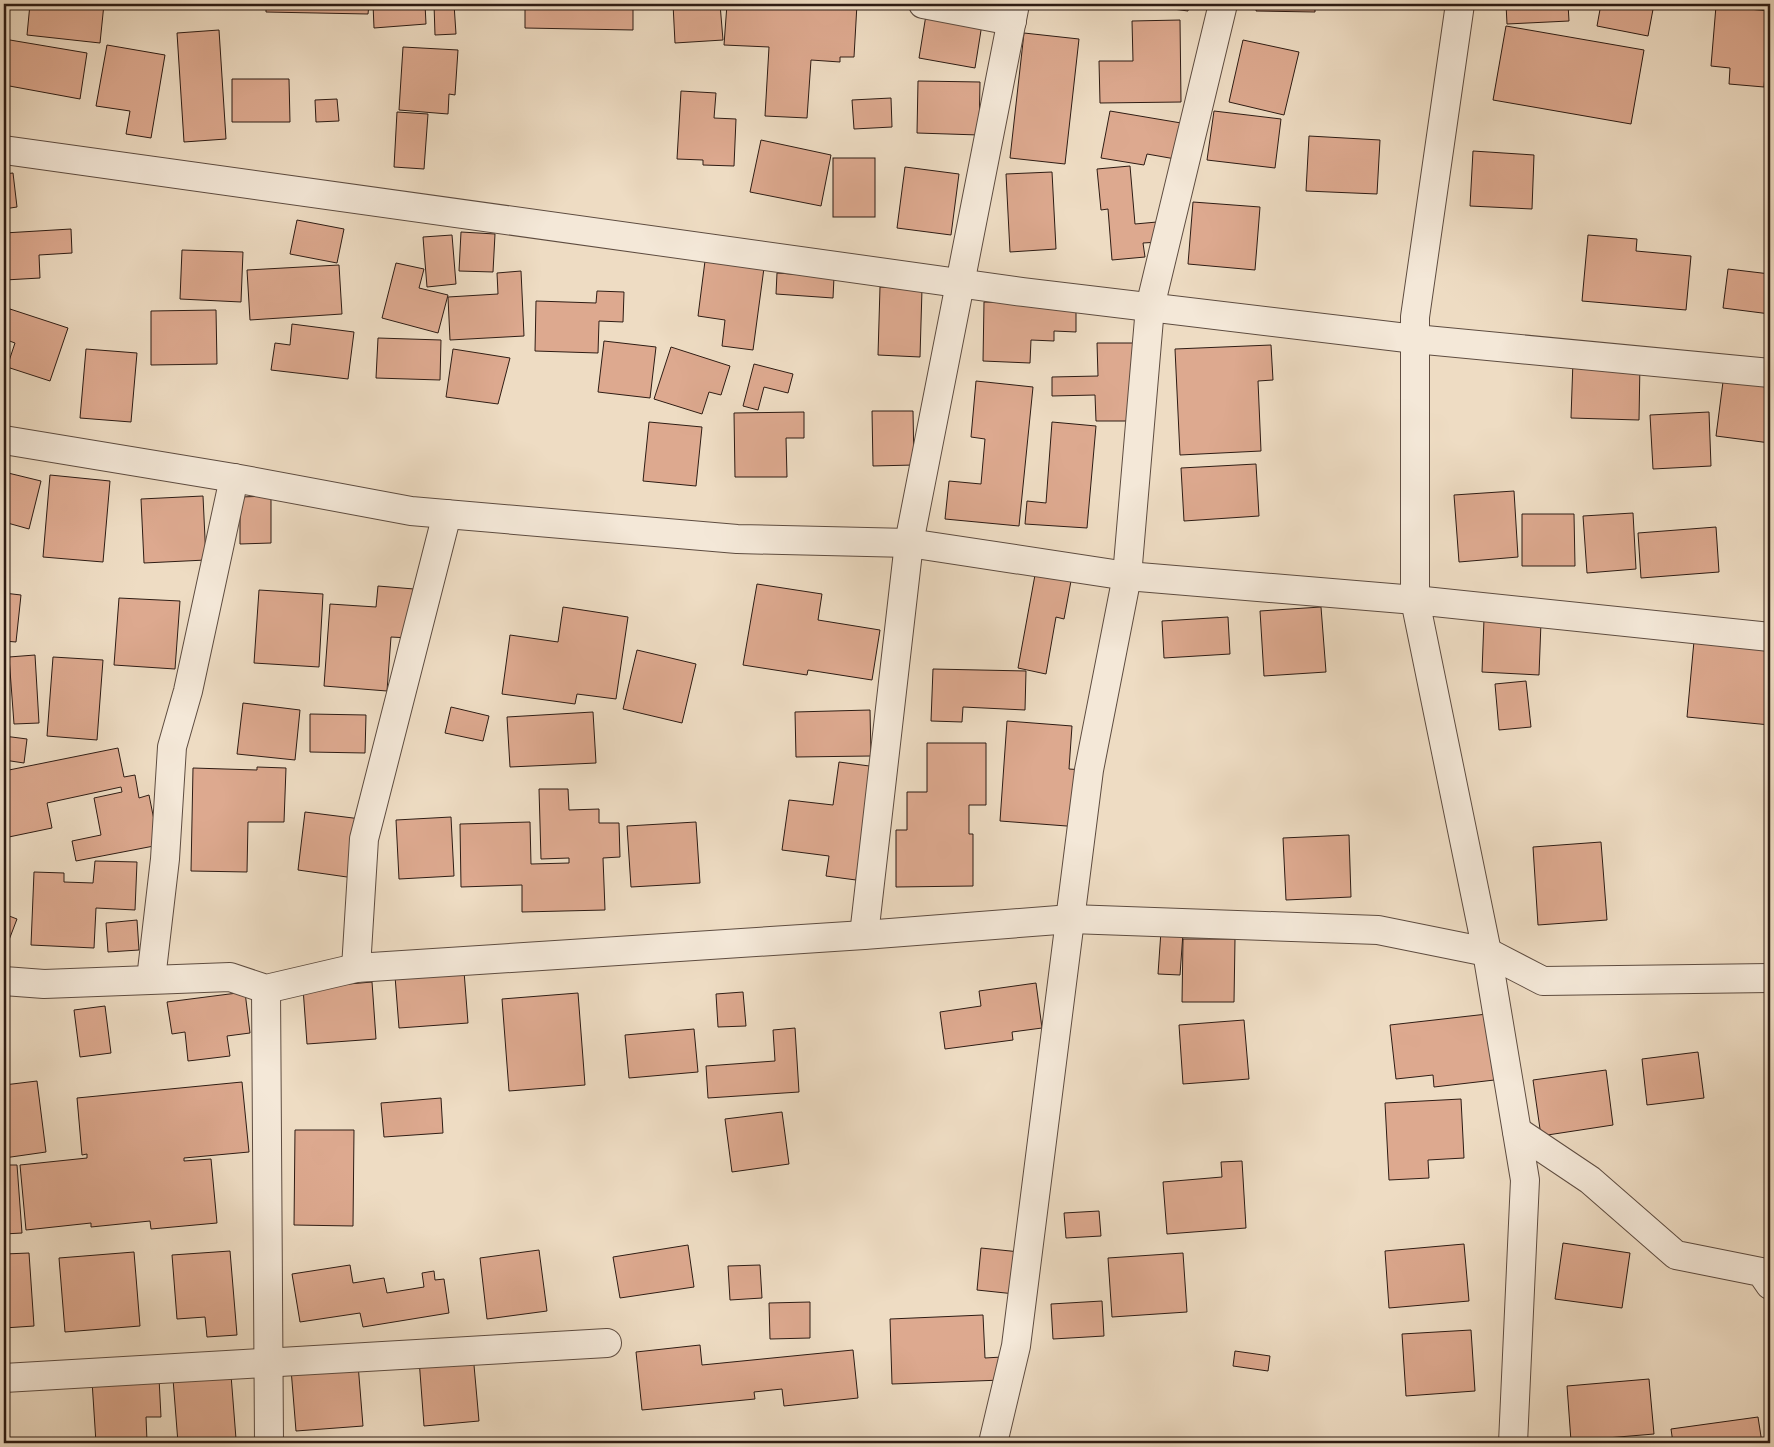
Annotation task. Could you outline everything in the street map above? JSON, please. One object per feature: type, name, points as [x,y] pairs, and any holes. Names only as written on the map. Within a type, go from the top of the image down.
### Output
[{"type":"street","points":[[864,935],[909,543],[1014,12],[923,4]]},
{"type":"street","points":[[993,1443],[1016,1346],[1089,770],[1127,576],[1150,307],[1223,4]]},
{"type":"street","points":[[1460,4],[1415,317],[1415,600],[1486,952],[1525,1180],[1513,1443]]},
{"type":"street","points":[[4,150],[960,284],[1415,339],[1770,373]]},
{"type":"street","points":[[4,440],[234,478],[411,511],[736,539],[909,543],[1127,576],[1415,600],[1770,637]]},
{"type":"street","points":[[151,978],[164,859],[172,747],[188,691],[234,478]]},
{"type":"street","points":[[356,968],[364,839],[447,514]]},
{"type":"street","points":[[4,981],[44,984],[230,976],[266,989],[356,968],[864,935],[1071,919],[1378,930],[1486,952],[1543,981],[1770,978]]},
{"type":"street","points":[[266,989],[269,1443]]},
{"type":"street","points":[[1517,1131],[1590,1180],[1676,1255],[1761,1272],[1770,1285]]},
{"type":"street","points":[[4,1378],[607,1343]]},
{"type":"building","points":[[30,4],[104,4],[100,43],[27,35]]},
{"type":"building","points":[[210,4],[369,4],[368,14],[266,12],[266,7],[210,6]]},
{"type":"building","points":[[373,4],[425,4],[426,24],[374,28]]},
{"type":"building","points":[[434,4],[454,4],[456,34],[435,35]]},
{"type":"building","points":[[525,4],[633,4],[633,30],[525,28]]},
{"type":"building","points":[[673,4],[720,4],[723,40],[675,43]]},
{"type":"building","points":[[727,4],[857,4],[854,57],[840,57],[840,62],[811,60],[807,118],[765,116],[769,47],[724,45]]},
{"type":"building","points":[[1135,4],[1189,4],[1188,11]]},
{"type":"building","points":[[1257,4],[1315,4],[1315,12],[1256,11]]},
{"type":"building","points":[[1506,4],[1568,4],[1569,21],[1507,24]]},
{"type":"building","points":[[1601,4],[1654,4],[1648,36],[1597,26]]},
{"type":"building","points":[[1716,6],[1770,11],[1764,87],[1729,84],[1730,68],[1711,66]]},
{"type":"building","points":[[926,15],[982,24],[975,68],[919,58]]},
{"type":"building","points":[[1180,20],[1181,102],[1100,103],[1099,61],[1133,61],[1132,21]]},
{"type":"building","points":[[1506,26],[1644,50],[1631,124],[1493,100]]},
{"type":"building","points":[[219,30],[226,139],[184,142],[177,33]]},
{"type":"building","points":[[1024,33],[1079,39],[1065,164],[1010,158]]},
{"type":"building","points":[[4,39],[87,53],[80,99],[4,85]]},
{"type":"building","points":[[1243,40],[1299,52],[1284,115],[1229,102]]},
{"type":"building","points":[[107,45],[165,55],[151,138],[126,134],[130,111],[96,106]]},
{"type":"building","points":[[403,47],[458,50],[455,95],[449,94],[448,114],[399,110]]},
{"type":"building","points":[[232,79],[289,79],[290,122],[232,122]]},
{"type":"building","points":[[918,81],[980,82],[979,135],[917,133]]},
{"type":"building","points":[[681,91],[716,93],[714,118],[736,119],[734,166],[703,165],[703,160],[677,159]]},
{"type":"building","points":[[891,98],[892,127],[854,129],[852,100]]},
{"type":"building","points":[[337,99],[339,121],[316,122],[315,100]]},
{"type":"building","points":[[1110,111],[1187,124],[1181,160],[1147,154],[1144,165],[1101,158]]},
{"type":"building","points":[[1214,111],[1281,119],[1275,168],[1207,160]]},
{"type":"building","points":[[397,112],[428,114],[424,169],[394,167]]},
{"type":"building","points":[[1309,136],[1380,140],[1377,194],[1306,191]]},
{"type":"building","points":[[761,140],[831,155],[821,206],[750,192]]},
{"type":"building","points":[[1473,151],[1534,155],[1532,209],[1470,206]]},
{"type":"building","points":[[833,158],[875,158],[875,217],[833,217]]},
{"type":"building","points":[[1130,166],[1135,224],[1157,222],[1159,242],[1143,243],[1145,257],[1112,260],[1108,209],[1101,210],[1097,169]]},
{"type":"building","points":[[905,167],[959,174],[951,235],[897,228]]},
{"type":"building","points":[[1052,172],[1056,249],[1010,252],[1006,174]]},
{"type":"building","points":[[13,173],[17,207],[4,209],[4,174]]},
{"type":"building","points":[[1193,202],[1260,207],[1255,270],[1188,264]]},
{"type":"building","points":[[297,220],[344,229],[337,263],[290,254]]},
{"type":"building","points":[[71,229],[72,253],[39,255],[40,278],[5,280],[4,233]]},
{"type":"building","points":[[461,232],[495,234],[493,272],[459,271]]},
{"type":"building","points":[[452,235],[456,284],[427,287],[423,237]]},
{"type":"building","points":[[1588,235],[1637,239],[1636,251],[1691,256],[1686,310],[1582,301]]},
{"type":"building","points":[[182,250],[243,252],[241,302],[180,299]]},
{"type":"building","points":[[705,261],[764,268],[753,350],[722,346],[725,320],[698,316]]},
{"type":"building","points":[[396,263],[424,269],[419,288],[448,295],[438,333],[382,318]]},
{"type":"building","points":[[339,265],[342,314],[250,320],[247,270]]},
{"type":"building","points":[[1728,269],[1770,274],[1770,314],[1723,308]]},
{"type":"building","points":[[521,271],[524,336],[450,340],[448,297],[498,294],[497,273]]},
{"type":"building","points":[[777,273],[834,277],[833,298],[776,294]]},
{"type":"building","points":[[880,287],[922,289],[920,357],[878,355]]},
{"type":"building","points":[[597,291],[624,292],[623,322],[599,321],[598,353],[535,351],[536,301],[596,303]]},
{"type":"building","points":[[984,302],[1076,304],[1076,332],[1054,331],[1054,341],[1031,340],[1030,363],[983,361]]},
{"type":"building","points":[[10,309],[68,328],[50,381],[7,367],[15,343],[4,339],[4,328]]},
{"type":"building","points":[[216,310],[217,364],[151,365],[151,311]]},
{"type":"building","points":[[292,324],[354,332],[348,379],[271,370],[275,343],[290,345]]},
{"type":"building","points":[[378,338],[441,340],[440,380],[376,378]]},
{"type":"building","points":[[604,341],[656,347],[650,398],[598,392]]},
{"type":"building","points":[[1097,343],[1133,343],[1134,421],[1096,421],[1095,395],[1052,396],[1052,377],[1098,376]]},
{"type":"building","points":[[1271,345],[1273,380],[1258,381],[1261,451],[1180,455],[1175,349]]},
{"type":"building","points":[[671,347],[730,366],[721,395],[709,392],[702,414],[654,399]]},
{"type":"building","points":[[86,349],[137,353],[131,422],[80,418]]},
{"type":"building","points":[[453,349],[510,358],[498,404],[446,397]]},
{"type":"building","points":[[1573,360],[1640,362],[1639,420],[1571,418]]},
{"type":"building","points":[[754,364],[793,374],[788,393],[764,387],[758,410],[743,406]]},
{"type":"building","points":[[1724,374],[1770,380],[1770,443],[1716,436]]},
{"type":"building","points":[[976,381],[1033,387],[1019,526],[945,519],[949,481],[981,484],[985,439],[971,437]]},
{"type":"building","points":[[872,411],[913,411],[914,465],[873,466]]},
{"type":"building","points":[[804,412],[804,438],[786,438],[787,477],[735,477],[734,413]]},
{"type":"building","points":[[1709,412],[1711,466],[1653,469],[1650,415]]},
{"type":"building","points":[[649,422],[702,427],[696,486],[643,481]]},
{"type":"building","points":[[1052,422],[1096,426],[1087,528],[1025,524],[1027,501],[1046,503]]},
{"type":"building","points":[[1256,464],[1259,516],[1184,521],[1181,468]]},
{"type":"building","points":[[4,472],[41,481],[29,529],[4,522]]},
{"type":"building","points":[[50,475],[110,481],[103,562],[43,557]]},
{"type":"building","points":[[1514,491],[1518,557],[1459,562],[1454,495]]},
{"type":"building","points":[[203,496],[206,560],[144,563],[141,499]]},
{"type":"building","points":[[271,496],[271,543],[240,544],[240,497]]},
{"type":"building","points":[[1633,513],[1636,569],[1587,573],[1583,516]]},
{"type":"building","points":[[1522,514],[1574,514],[1575,566],[1522,566]]},
{"type":"building","points":[[1716,527],[1719,572],[1641,578],[1638,533]]},
{"type":"building","points":[[4,543],[8,543],[6,580],[4,580]]},
{"type":"building","points":[[1035,575],[1071,581],[1064,619],[1056,617],[1046,674],[1018,668]]},
{"type":"building","points":[[757,584],[822,594],[818,620],[880,630],[872,680],[808,670],[807,675],[743,665]]},
{"type":"building","points":[[378,586],[414,589],[410,638],[391,637],[387,691],[324,686],[330,604],[376,607]]},
{"type":"building","points":[[259,590],[323,594],[319,667],[254,663]]},
{"type":"building","points":[[4,593],[21,595],[16,642],[4,641]]},
{"type":"building","points":[[119,598],[180,601],[175,669],[114,665]]},
{"type":"building","points":[[563,607],[628,617],[616,699],[577,694],[575,704],[502,694],[510,635],[558,642]]},
{"type":"building","points":[[1321,607],[1326,672],[1264,676],[1260,611]]},
{"type":"building","points":[[1228,617],[1230,654],[1164,658],[1162,621]]},
{"type":"building","points":[[1484,619],[1541,622],[1539,675],[1482,672]]},
{"type":"building","points":[[1694,641],[1770,648],[1770,725],[1687,717]]},
{"type":"building","points":[[637,650],[696,664],[682,723],[623,709]]},
{"type":"building","points":[[35,655],[39,723],[14,724],[9,657]]},
{"type":"building","points":[[53,657],[103,660],[97,740],[47,736]]},
{"type":"building","points":[[4,665],[8,717],[4,717]]},
{"type":"building","points":[[933,669],[1026,671],[1025,710],[963,707],[962,722],[931,721]]},
{"type":"building","points":[[1526,681],[1531,727],[1499,730],[1495,684]]},
{"type":"building","points":[[243,703],[300,710],[295,760],[237,754]]},
{"type":"building","points":[[451,707],[489,716],[483,741],[445,733]]},
{"type":"building","points":[[870,710],[871,756],[796,757],[795,712]]},
{"type":"building","points":[[593,712],[596,763],[510,767],[507,717]]},
{"type":"building","points":[[310,714],[366,715],[365,753],[310,752]]},
{"type":"building","points":[[1007,721],[1072,726],[1069,769],[1084,770],[1080,827],[1000,821]]},
{"type":"building","points":[[4,736],[27,739],[24,763],[4,760]]},
{"type":"building","points":[[927,743],[986,743],[986,805],[969,805],[969,834],[973,834],[973,886],[896,887],[896,830],[907,830],[907,792],[927,792]]},
{"type":"building","points":[[118,748],[124,777],[135,775],[139,798],[149,795],[159,845],[76,861],[72,841],[101,835],[94,798],[122,792],[121,787],[47,803],[52,828],[4,838],[4,771]]},
{"type":"building","points":[[839,762],[877,767],[869,789],[856,880],[826,876],[829,856],[782,850],[789,800],[833,805]]},
{"type":"building","points":[[257,767],[286,768],[284,822],[248,822],[247,872],[191,871],[193,768],[257,770]]},
{"type":"building","points":[[539,789],[568,789],[569,810],[599,809],[599,823],[619,823],[620,857],[603,858],[605,910],[522,912],[522,885],[461,887],[460,824],[530,822],[531,864],[569,863],[569,858],[541,859]]},
{"type":"building","points":[[305,812],[361,819],[354,878],[298,870]]},
{"type":"building","points":[[451,817],[454,876],[399,879],[396,820]]},
{"type":"building","points":[[696,822],[700,883],[631,887],[627,826]]},
{"type":"building","points":[[1349,835],[1351,897],[1286,900],[1283,838]]},
{"type":"building","points":[[1601,842],[1607,920],[1538,925],[1533,847]]},
{"type":"building","points":[[95,861],[137,862],[135,910],[96,908],[94,948],[31,945],[34,872],[64,873],[64,882],[93,883]]},
{"type":"building","points":[[4,914],[17,919],[9,940],[4,938]]},
{"type":"building","points":[[137,920],[139,950],[108,952],[106,923]]},
{"type":"building","points":[[1161,931],[1183,933],[1180,975],[1158,974]]},
{"type":"building","points":[[1183,939],[1235,939],[1234,1002],[1182,1002]]},
{"type":"building","points":[[464,971],[468,1023],[399,1028],[395,976]]},
{"type":"building","points":[[372,982],[376,1039],[307,1044],[303,988]]},
{"type":"building","points":[[1036,983],[1042,1028],[1012,1032],[1013,1040],[945,1049],[940,1012],[981,1006],[979,991]]},
{"type":"building","points":[[245,992],[250,1033],[227,1036],[230,1056],[188,1061],[185,1032],[172,1034],[167,1002]]},
{"type":"building","points":[[743,992],[746,1026],[718,1027],[716,994]]},
{"type":"building","points":[[578,993],[585,1085],[509,1091],[502,999]]},
{"type":"building","points":[[105,1006],[111,1053],[80,1057],[74,1010]]},
{"type":"building","points":[[1496,1013],[1503,1079],[1434,1087],[1433,1075],[1396,1079],[1390,1025]]},
{"type":"building","points":[[1244,1020],[1249,1079],[1183,1084],[1179,1025]]},
{"type":"building","points":[[795,1028],[799,1092],[708,1098],[706,1066],[775,1061],[773,1030]]},
{"type":"building","points":[[694,1029],[698,1072],[629,1078],[625,1035]]},
{"type":"building","points":[[1698,1052],[1704,1098],[1647,1105],[1642,1059]]},
{"type":"building","points":[[1606,1070],[1613,1125],[1541,1136],[1533,1080]]},
{"type":"building","points":[[37,1081],[46,1152],[4,1158],[4,1085]]},
{"type":"building","points":[[242,1082],[249,1152],[184,1158],[184,1161],[211,1159],[217,1223],[151,1229],[150,1221],[91,1227],[91,1223],[26,1230],[20,1165],[87,1158],[87,1154],[82,1155],[77,1098]]},
{"type":"building","points":[[441,1098],[443,1133],[384,1137],[381,1103]]},
{"type":"building","points":[[1461,1099],[1464,1158],[1428,1160],[1429,1178],[1389,1180],[1385,1103]]},
{"type":"building","points":[[782,1112],[789,1164],[732,1172],[725,1119]]},
{"type":"building","points":[[295,1130],[354,1130],[353,1226],[294,1225]]},
{"type":"building","points":[[1242,1161],[1246,1228],[1167,1234],[1163,1182],[1222,1177],[1221,1162]]},
{"type":"building","points":[[4,1165],[17,1165],[22,1233],[4,1234]]},
{"type":"building","points":[[1099,1211],[1101,1236],[1066,1238],[1064,1213]]},
{"type":"building","points":[[1563,1243],[1630,1253],[1622,1308],[1555,1299]]},
{"type":"building","points":[[1464,1244],[1469,1301],[1389,1308],[1385,1251]]},
{"type":"building","points":[[688,1245],[694,1287],[620,1298],[613,1257]]},
{"type":"building","points":[[981,1248],[1020,1252],[1015,1294],[977,1290]]},
{"type":"building","points":[[539,1250],[547,1311],[487,1319],[480,1258]]},
{"type":"building","points":[[230,1251],[237,1335],[207,1337],[205,1317],[177,1319],[172,1255]]},
{"type":"building","points":[[134,1252],[140,1326],[65,1332],[59,1258]]},
{"type":"building","points":[[29,1253],[34,1326],[4,1328],[4,1254]]},
{"type":"building","points":[[1183,1253],[1187,1312],[1112,1317],[1108,1258]]},
{"type":"building","points":[[350,1265],[353,1283],[384,1278],[387,1293],[424,1287],[422,1273],[434,1271],[435,1280],[444,1279],[449,1313],[363,1327],[360,1313],[300,1322],[292,1274]]},
{"type":"building","points":[[760,1265],[762,1298],[730,1300],[728,1266]]},
{"type":"building","points":[[1102,1301],[1104,1336],[1053,1339],[1051,1304]]},
{"type":"building","points":[[810,1302],[810,1338],[770,1339],[769,1303]]},
{"type":"building","points":[[983,1315],[985,1358],[1002,1357],[1003,1380],[892,1384],[890,1319]]},
{"type":"building","points":[[1471,1330],[1475,1391],[1406,1396],[1402,1334]]},
{"type":"building","points":[[700,1345],[702,1365],[853,1350],[858,1398],[784,1406],[782,1389],[754,1392],[755,1399],[642,1410],[636,1352]]},
{"type":"building","points":[[1235,1351],[1270,1356],[1268,1371],[1233,1366]]},
{"type":"building","points":[[473,1354],[479,1421],[424,1426],[419,1359]]},
{"type":"building","points":[[358,1364],[363,1426],[296,1431],[291,1369]]},
{"type":"building","points":[[231,1375],[236,1439],[178,1443],[173,1379]]},
{"type":"building","points":[[159,1378],[161,1417],[146,1417],[147,1441],[96,1443],[92,1381]]},
{"type":"building","points":[[1649,1379],[1654,1434],[1571,1441],[1567,1386]]},
{"type":"building","points":[[1758,1417],[1762,1443],[1673,1443],[1671,1429]]}]
